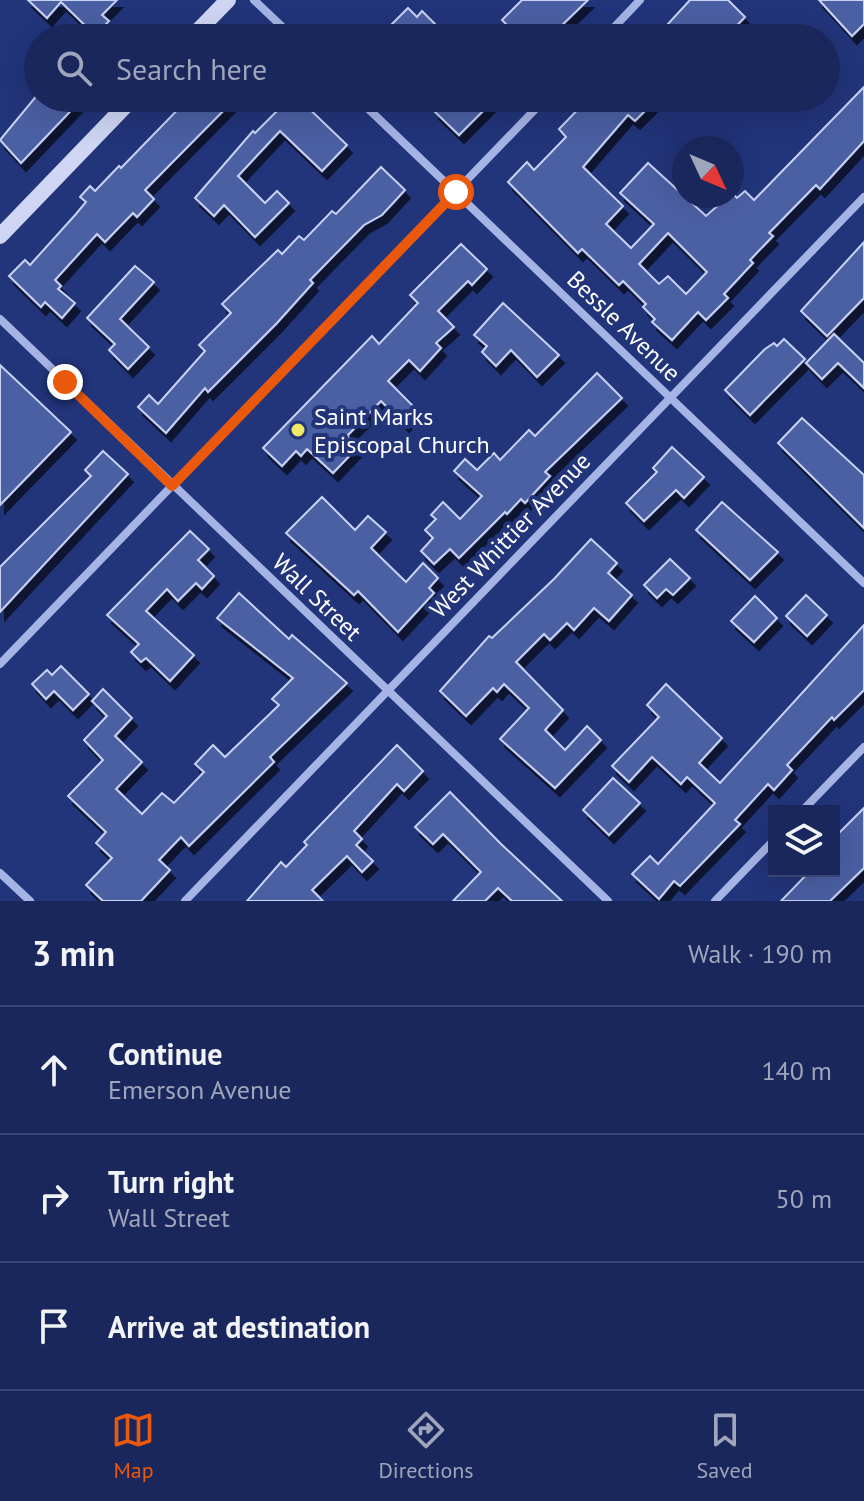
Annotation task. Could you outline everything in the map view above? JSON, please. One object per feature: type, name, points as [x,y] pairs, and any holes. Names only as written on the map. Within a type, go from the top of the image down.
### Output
[{"type":"street","points":[[205,24],[228,0]]},
{"type":"street","points":[[254,0],[279,24]]},
{"type":"street","points":[[617,24],[640,0]]},
{"type":"street","points":[[0,236],[120,112]]},
{"type":"street","name":"Bessle Avenue","points":[[372,112],[864,583]]},
{"type":"street","points":[[0,664],[533,112]]},
{"type":"street","name":"West Whittier Avenue","points":[[185,901],[864,197]]},
{"type":"street","name":"Wall Street","points":[[0,319],[608,901]]},
{"type":"street","points":[[808,805],[864,747]]},
{"type":"street","points":[[715,901],[768,846]]},
{"type":"street","points":[[0,873],[30,901]]},
{"type":"building","points":[[28,0],[117,0],[102,15],[109,21],[106,24],[84,24],[61,2],[47,18]]},
{"type":"building","points":[[522,0],[588,0],[563,24],[506,24],[502,20]]},
{"type":"building","points":[[690,0],[728,0],[745,17],[738,24],[668,24]]},
{"type":"building","points":[[819,0],[864,0],[864,24],[852,36]]},
{"type":"building","points":[[408,8],[417,17],[422,11],[435,24],[392,24]]},
{"type":"building","points":[[864,87],[864,141],[820,189],[816,185],[769,233],[773,236],[724,294],[728,298],[706,320],[698,312],[672,340],[652,322],[655,319],[643,307],[646,304],[623,281],[619,285],[582,249],[578,253],[508,182],[527,162],[534,170],[566,137],[559,129],[575,112],[644,112],[635,121],[628,115],[583,167],[623,206],[606,224],[631,248],[654,224],[620,193],[648,163],[672,185],[672,208],[697,208],[706,216],[715,208],[744,208],[744,192],[754,200]],"holes":[[[668,233],[707,272],[686,294],[668,276],[659,284],[639,264]]]},
{"type":"building","points":[[24,111],[70,112],[21,163],[0,140]]},
{"type":"building","points":[[175,112],[222,112],[145,190],[154,199],[137,217],[133,213],[105,242],[97,234],[55,280],[61,286],[58,289],[75,303],[62,318],[45,302],[41,307],[9,276],[25,260],[30,265],[76,214],[86,202],[80,197],[90,186],[95,191],[119,166],[121,168]]},
{"type":"building","points":[[276,112],[313,112],[347,145],[322,171],[280,131],[238,176],[265,203],[277,191],[289,203],[255,237],[224,205],[214,216],[195,198],[253,131],[255,133]]},
{"type":"building","points":[[435,112],[482,112],[459,135]]},
{"type":"building","points":[[381,167],[405,190],[382,215],[364,225],[310,280],[313,283],[277,323],[208,392],[205,388],[166,433],[138,407],[149,395],[158,404],[205,351],[199,345],[231,313],[222,304],[278,250],[282,254],[299,236],[304,240],[332,211],[336,214]]},
{"type":"building","points":[[864,242],[864,298],[827,336],[801,311]]},
{"type":"building","points":[[461,244],[487,269],[472,285],[468,281],[438,311],[454,327],[436,343],[441,348],[420,371],[409,360],[388,381],[417,410],[404,424],[381,401],[347,436],[358,447],[333,473],[307,449],[301,456],[296,451],[282,466],[263,448],[372,336],[379,344],[418,303],[410,295]]},
{"type":"building","points":[[135,266],[154,282],[120,319],[149,347],[128,369],[109,350],[115,344],[87,318]]},
{"type":"building","points":[[503,303],[559,355],[537,377],[511,350],[496,366],[482,352],[487,346],[474,335]]},
{"type":"building","points":[[834,334],[864,363],[864,388],[838,363],[822,379],[806,363]]},
{"type":"building","points":[[784,339],[805,359],[750,415],[725,390],[765,349],[774,343],[777,346]]},
{"type":"building","points":[[0,365],[71,432],[0,505]]},
{"type":"building","points":[[597,373],[622,398],[545,472],[550,476],[525,503],[521,499],[507,514],[505,512],[459,558],[450,549],[434,564],[421,551],[433,538],[425,530],[436,519],[431,515],[443,502],[460,519],[482,496],[454,471],[465,459],[477,470],[494,453],[500,460],[529,430],[535,436]]},
{"type":"building","points":[[802,418],[864,475],[864,528],[778,443]]},
{"type":"building","points":[[672,447],[704,477],[684,498],[676,490],[644,521],[626,503],[657,472],[653,468]]},
{"type":"building","points":[[103,451],[128,474],[0,612],[0,567],[91,476],[85,470]]},
{"type":"building","points":[[322,497],[355,530],[368,516],[386,532],[371,548],[406,582],[423,563],[438,578],[429,588],[434,593],[398,632],[358,591],[354,595],[286,533]]},
{"type":"building","points":[[722,502],[778,552],[750,580],[696,530]]},
{"type":"building","points":[[190,531],[209,549],[198,560],[214,576],[202,589],[196,583],[178,601],[167,589],[146,611],[194,655],[170,681],[146,658],[141,662],[131,652],[139,644],[107,615]]},
{"type":"building","points":[[591,539],[617,563],[608,573],[632,595],[609,621],[594,608],[574,630],[567,623],[550,640],[544,634],[516,662],[563,710],[545,730],[565,750],[587,726],[601,740],[555,788],[500,739],[529,708],[504,684],[497,692],[493,688],[466,716],[440,691],[489,636],[492,638]]},
{"type":"building","points":[[670,559],[690,578],[673,595],[666,589],[657,598],[644,585]]},
{"type":"building","points":[[239,593],[289,639],[292,635],[347,683],[270,757],[274,762],[189,846],[181,837],[159,860],[170,870],[141,901],[103,901],[86,885],[112,858],[96,843],[106,832],[68,796],[103,760],[84,740],[107,716],[92,701],[103,689],[132,718],[115,736],[142,762],[116,789],[142,814],[162,793],[174,803],[204,772],[195,764],[213,745],[225,757],[279,705],[272,699],[293,678],[217,618]]},
{"type":"building","points":[[806,595],[827,615],[807,636],[786,616]]},
{"type":"building","points":[[755,596],[777,618],[754,642],[731,621]]},
{"type":"building","points":[[864,625],[864,690],[834,720],[832,717],[787,765],[792,770],[774,790],[768,784],[735,820],[740,824],[680,886],[674,881],[659,899],[632,874],[650,856],[658,864],[715,803],[687,777],[681,784],[652,757],[629,782],[612,766],[659,717],[647,705],[666,684],[722,738],[699,763],[720,783]]},
{"type":"building","points":[[61,666],[89,694],[73,710],[54,691],[46,699],[32,684],[47,670],[52,675]]},
{"type":"building","points":[[397,745],[423,771],[404,791],[397,784],[354,831],[362,839],[356,845],[373,861],[362,872],[347,856],[312,890],[323,901],[247,901],[281,862],[286,867],[307,845],[304,842]]},
{"type":"building","points":[[613,778],[640,803],[609,835],[583,810]]},
{"type":"building","points":[[450,792],[562,901],[512,901],[498,888],[485,901],[453,901],[481,872],[443,834],[433,844],[415,827]]},
{"type":"building","points":[[864,808],[864,868],[830,901],[781,901],[804,877],[840,877],[840,832]]},
{"type":"place","name":"Saint Marks Episcopal Church","points":[[298,430]]},
{"type":"route","points":[[65,382],[172,486],[456,192]]}]
